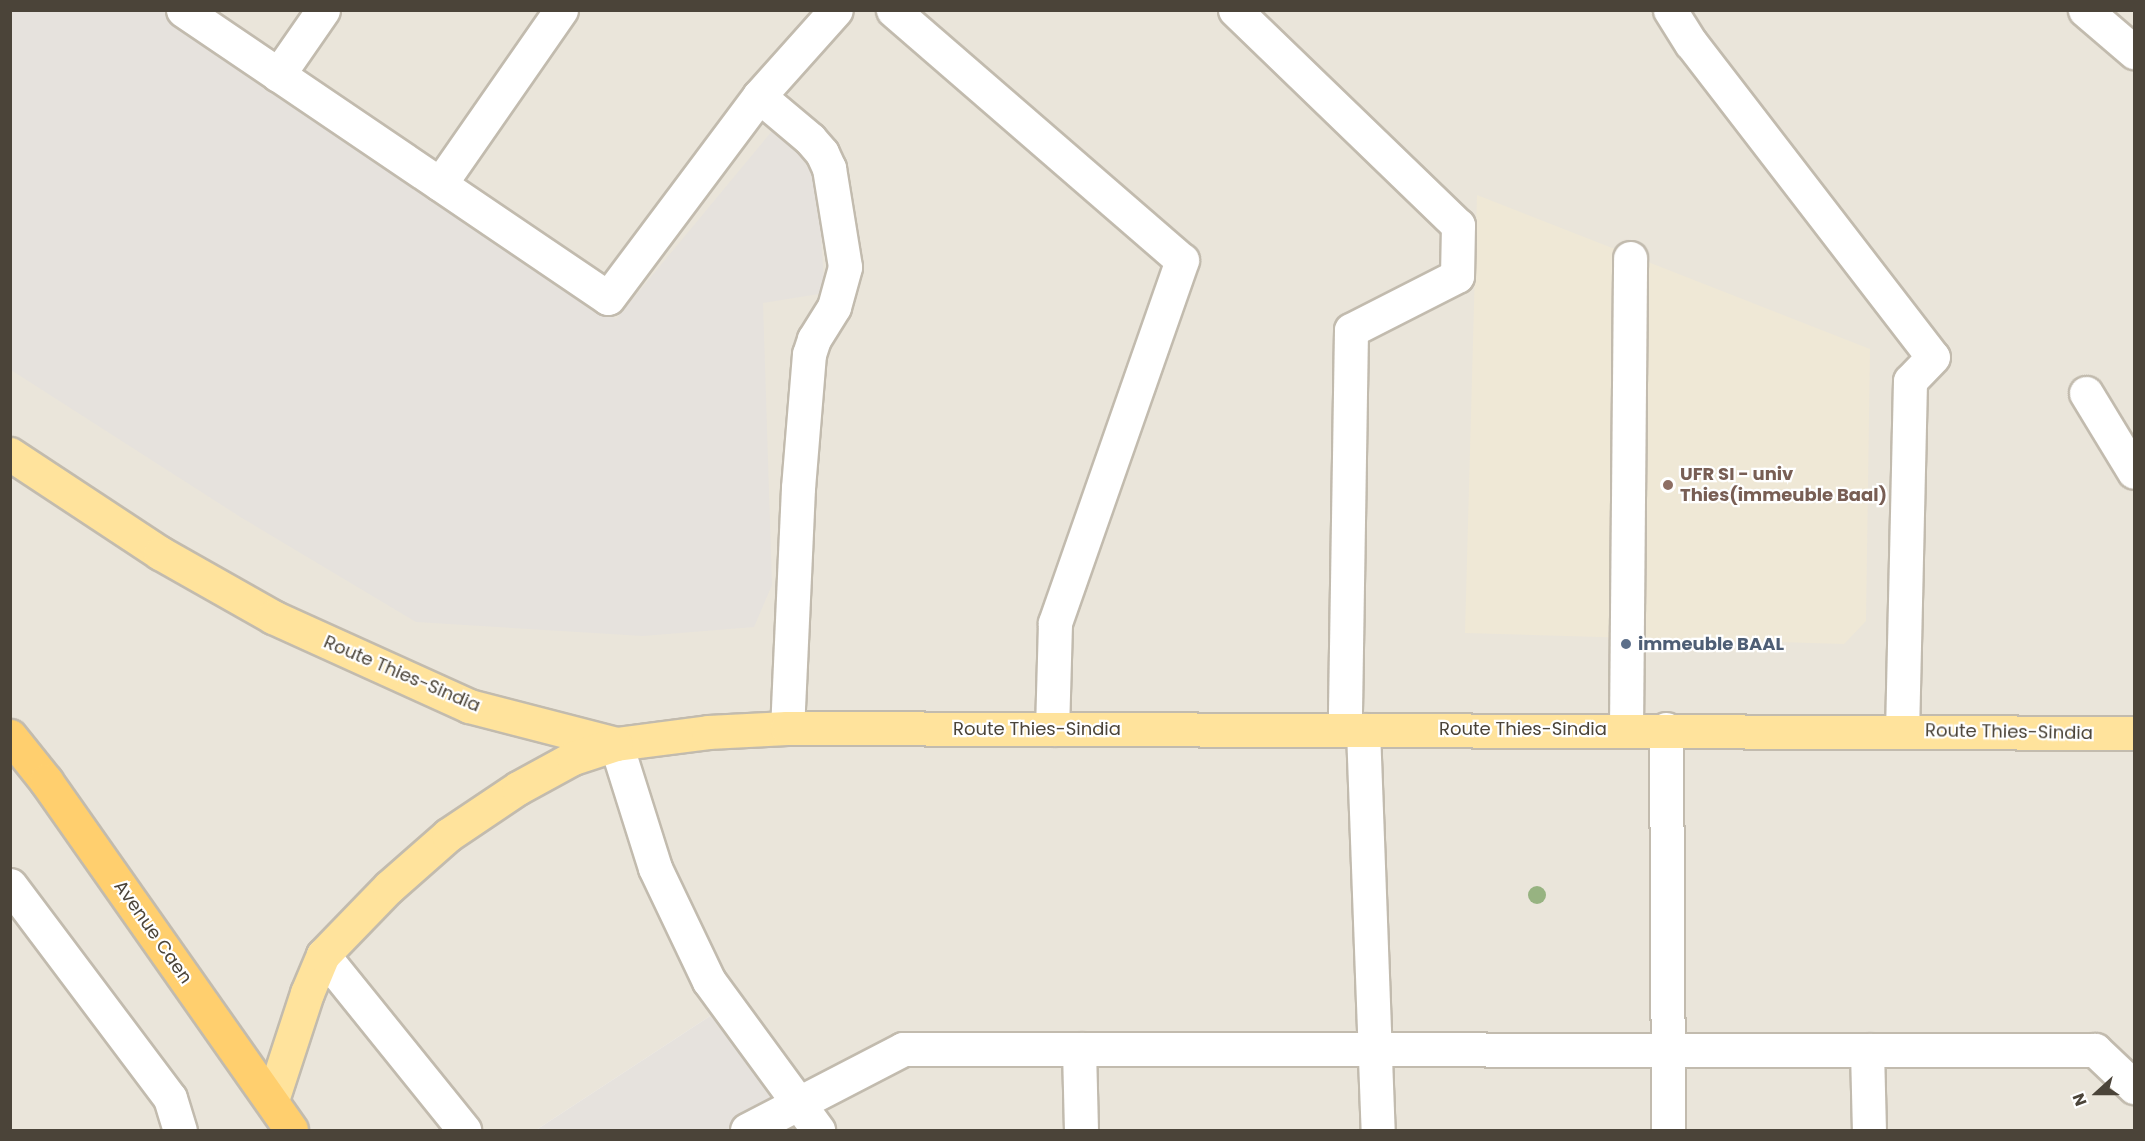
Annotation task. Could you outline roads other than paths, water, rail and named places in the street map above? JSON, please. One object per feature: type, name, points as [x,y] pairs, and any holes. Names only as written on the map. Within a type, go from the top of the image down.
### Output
[{"type":"highway","name":"Avenue Caen","points":[[10,736],[46,781],[272,1100],[291,1131]]},
{"type":"main road","name":"Route Thies-Sindia","points":[[10,454],[160,553],[273,617],[469,706],[616,744],[708,732],[787,728],[1666,729],[2134,733]]},
{"type":"main road","points":[[272,1100],[307,993],[323,955],[389,887],[448,836],[518,788],[573,758],[616,744]]},
{"type":"street","points":[[183,10],[608,298],[759,96],[837,10]]},
{"type":"street","points":[[278,75],[323,10]]},
{"type":"street","points":[[440,184],[561,10]]},
{"type":"street","points":[[893,10],[1182,260],[1056,623],[1052,729]]},
{"type":"street","points":[[1235,10],[1458,225],[1457,276],[1351,330],[1354,729],[1375,1049],[1378,1131]]},
{"type":"street","points":[[1670,10],[1691,43],[1933,357],[1910,381],[1902,730]]},
{"type":"street","points":[[2085,10],[2134,52]]},
{"type":"street","points":[[759,96],[822,153],[829,168],[845,267],[834,307],[814,339],[809,354],[798,488],[787,728]]},
{"type":"street","points":[[1626,729],[1630,258]]},
{"type":"street","points":[[2086,393],[2134,472]]},
{"type":"street","points":[[1666,729],[1668,1131]]},
{"type":"street","points":[[616,744],[655,868],[709,981],[818,1131]]},
{"type":"street","points":[[10,885],[170,1098],[180,1131]]},
{"type":"street","points":[[323,955],[464,1131]]},
{"type":"street","points":[[747,1131],[797,1102],[903,1048],[2095,1050],[2134,1087]]},
{"type":"street","points":[[1079,1049],[1081,1131]]},
{"type":"street","points":[[1867,1050],[1869,1131]]},
{"type":"place","name":"UFR SI - univ Thies(immeuble Baal)","points":[[1668,485]]},
{"type":"place","name":"immeuble BAAL","points":[[1626,644]]}]
